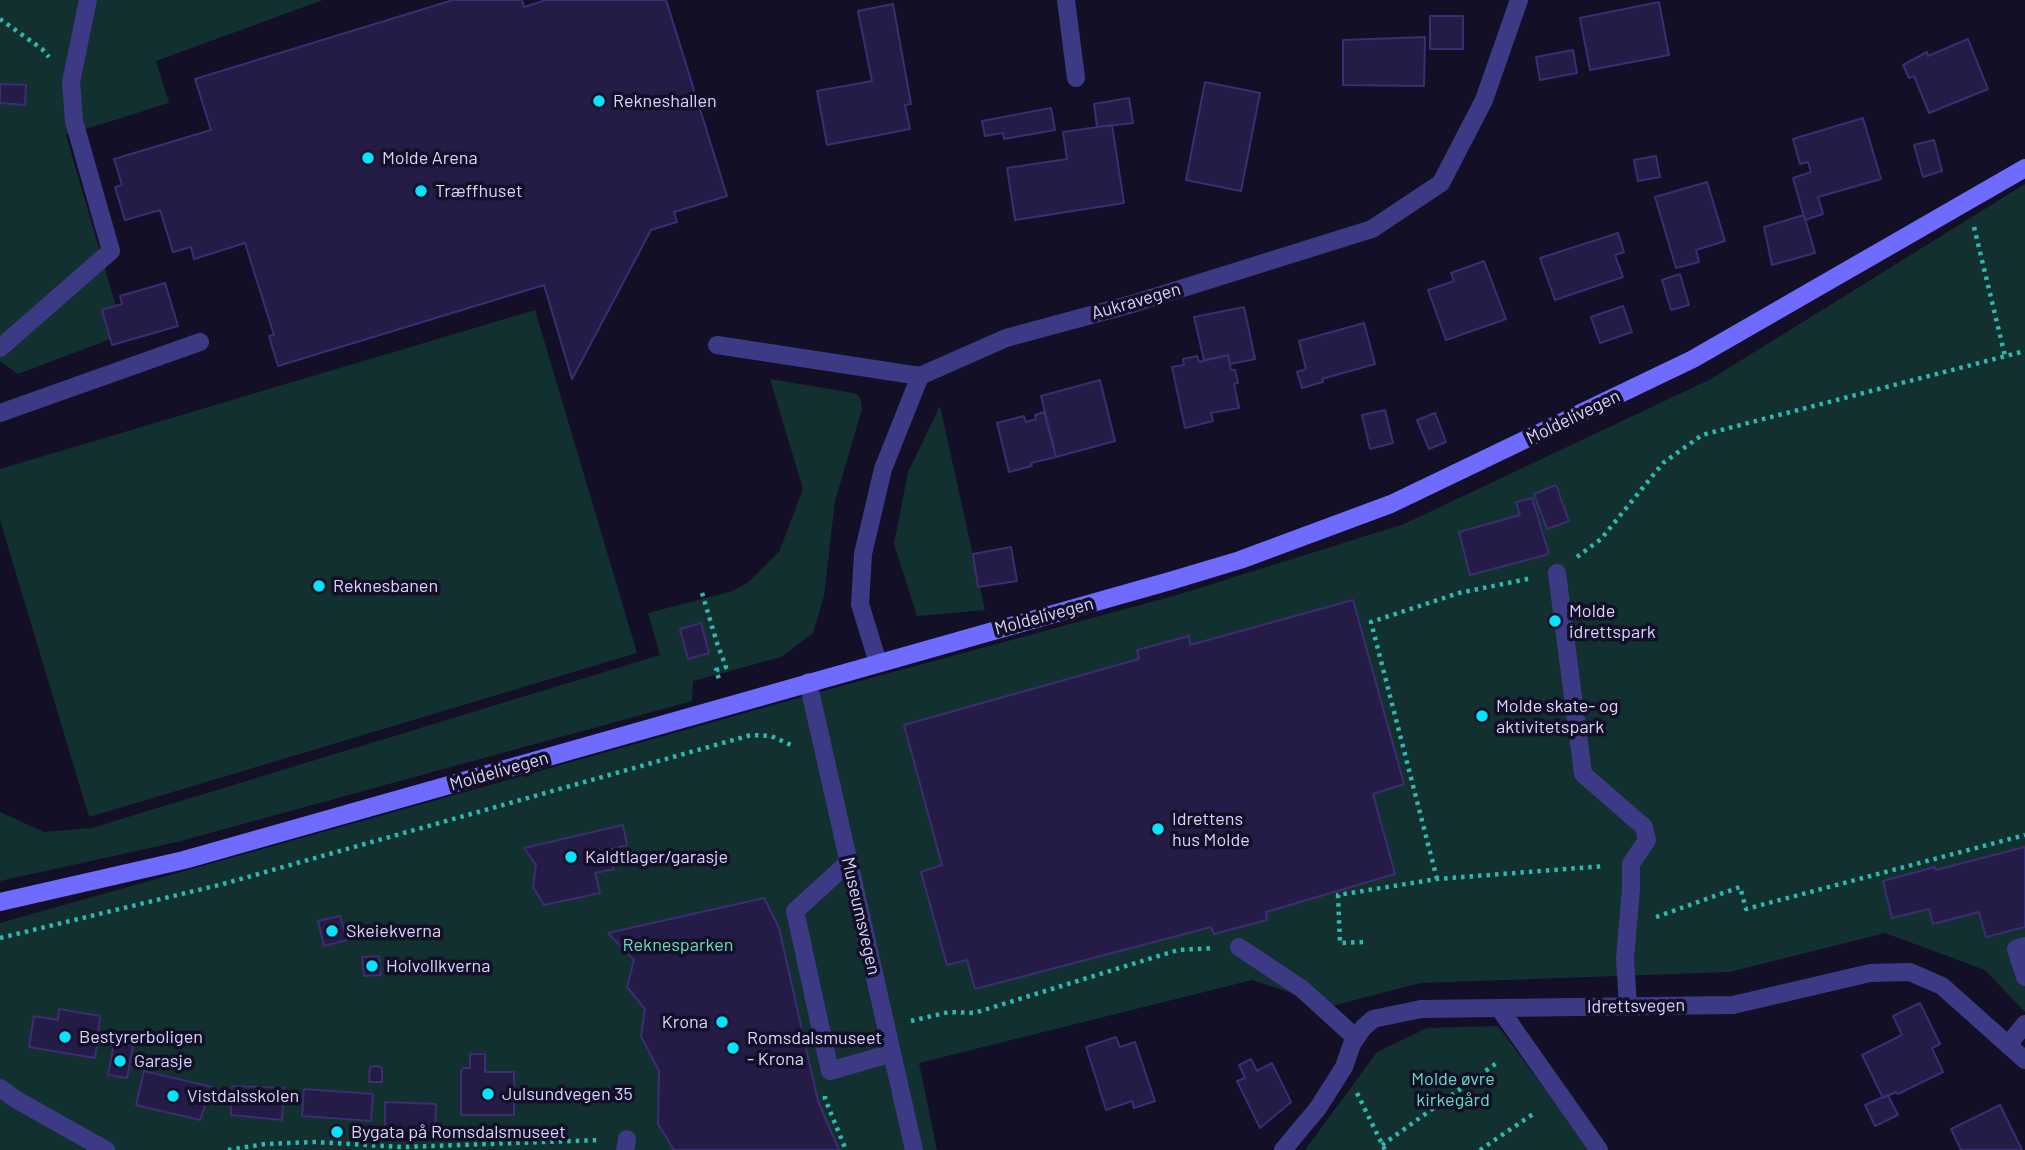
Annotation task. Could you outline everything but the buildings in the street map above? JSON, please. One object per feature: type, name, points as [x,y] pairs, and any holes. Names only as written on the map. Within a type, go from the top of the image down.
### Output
[{"type":"main road","name":"Moldelivegen","points":[[0,902],[184,860],[1193,574],[1391,504],[1693,359],[2025,168]]},
{"type":"street","points":[[0,348],[111,251],[74,121],[71,82],[88,0]]},
{"type":"street","points":[[1066,0],[1076,78]]},
{"type":"street","name":"Aukravegen","points":[[920,376],[1006,338],[1132,304],[1372,229],[1441,183],[1484,100],[1519,0]]},
{"type":"street","points":[[0,413],[200,342]]},
{"type":"street","points":[[717,345],[920,376],[883,469],[863,554],[860,604],[878,663]]},
{"type":"street","points":[[1557,573],[1583,774],[1644,827],[1647,839],[1631,864],[1625,959],[1628,1006]]},
{"type":"street","name":"Museumsvegen","points":[[808,682],[914,1150]]},
{"type":"street","points":[[849,862],[795,911],[830,1070],[892,1053]]},
{"type":"street","points":[[2025,946],[2017,948],[2025,977]]},
{"type":"street","points":[[1239,947],[1302,989],[1356,1038],[1345,1067],[1318,1108],[1283,1150]]},
{"type":"street","name":"Idrettsvegen","points":[[1356,1038],[1373,1019],[1421,1009],[1733,1004],[1871,973],[1910,972],[1942,986],[2025,1060]]},
{"type":"street","points":[[1499,1008],[1599,1150]]},
{"type":"street","points":[[2008,1045],[2025,1024]]},
{"type":"street","points":[[0,1088],[106,1150]]},
{"type":"path","points":[[0,19],[42,49],[71,82]]},
{"type":"path","points":[[1973,223],[2005,356]]},
{"type":"path","points":[[1437,879],[1371,622],[1459,593],[1557,573],[1601,539],[1663,463],[1702,435],[2025,351]]},
{"type":"path","points":[[702,593],[726,667],[716,670]]},
{"type":"path","points":[[0,938],[223,884],[751,735],[771,736],[792,745]]},
{"type":"path","points":[[1629,921],[1648,920],[1740,887],[1746,909],[2025,835]]},
{"type":"path","points":[[1363,942],[1340,943],[1338,895],[1437,879],[1631,864]]},
{"type":"path","points":[[887,1027],[949,1012],[974,1013],[1178,950],[1239,947]]},
{"type":"path","points":[[1345,1067],[1383,1147],[1498,1062]]},
{"type":"path","points":[[825,1099],[846,1150]]},
{"type":"path","points":[[1480,1150],[1536,1112]]},
{"type":"path","points":[[228,1150],[265,1144],[314,1142],[403,1147],[626,1145]]},
{"type":"green space","points":[[0,0],[323,0],[156,61],[169,103],[66,135],[124,334],[18,374],[0,361]]},
{"type":"green space","name":"Molde idrettspark","points":[[2025,184],[2025,1012],[1985,970],[1885,933],[1729,972],[1420,983],[1332,1006],[1252,980],[919,1063],[937,1150],[0,1150],[0,923],[827,690],[1177,595],[1404,524],[1711,379]]},
{"type":"green space","name":"Reknesbanen","points":[[535,310],[637,653],[89,817],[0,520],[0,469]]},
{"type":"green space","points":[[770,379],[853,393],[858,395],[862,409],[835,501],[824,596],[813,633],[781,657],[693,681],[692,701],[177,842],[0,881],[0,812],[44,832],[92,828],[660,655],[648,613],[733,591],[750,581],[779,552],[803,489]]},
{"type":"green space","points":[[940,406],[985,610],[917,616],[894,544],[908,472]]},
{"type":"green space","name":"Molde øvre kirkegård","points":[[1498,1026],[1590,1150],[1305,1150],[1377,1052],[1427,1028]]},
{"type":"place","name":"Rekneshallen","points":[[599,101]]},
{"type":"place","name":"Molde Arena","points":[[368,158]]},
{"type":"place","name":"Træffhuset","points":[[421,191]]},
{"type":"place","name":"Reknesbanen","points":[[319,586]]},
{"type":"place","name":"Molde idrettspark","points":[[1555,621]]},
{"type":"place","name":"Molde skate- og aktivitetspark","points":[[1482,716]]},
{"type":"place","name":"Idrettens hus Molde","points":[[1158,829]]},
{"type":"place","name":"Kaldtlager/garasje","points":[[571,857]]},
{"type":"place","name":"Skeiekverna","points":[[332,931]]},
{"type":"place","name":"Holvollkverna","points":[[372,966]]},
{"type":"place","name":"Krona","points":[[722,1022]]},
{"type":"place","name":"Bestyrerboligen","points":[[65,1037]]},
{"type":"place","name":"Romsdalsmuseet - Krona","points":[[733,1048]]},
{"type":"place","name":"Garasje","points":[[120,1061]]},
{"type":"place","name":"Julsundvegen 35","points":[[488,1094]]},
{"type":"place","name":"Vistdalsskolen","points":[[173,1096]]},
{"type":"place","name":"Bygata på Romsdalsmuseet","points":[[337,1132]]},
{"type":"park label","name":"Reknesparken","points":[[678,945]]}]
